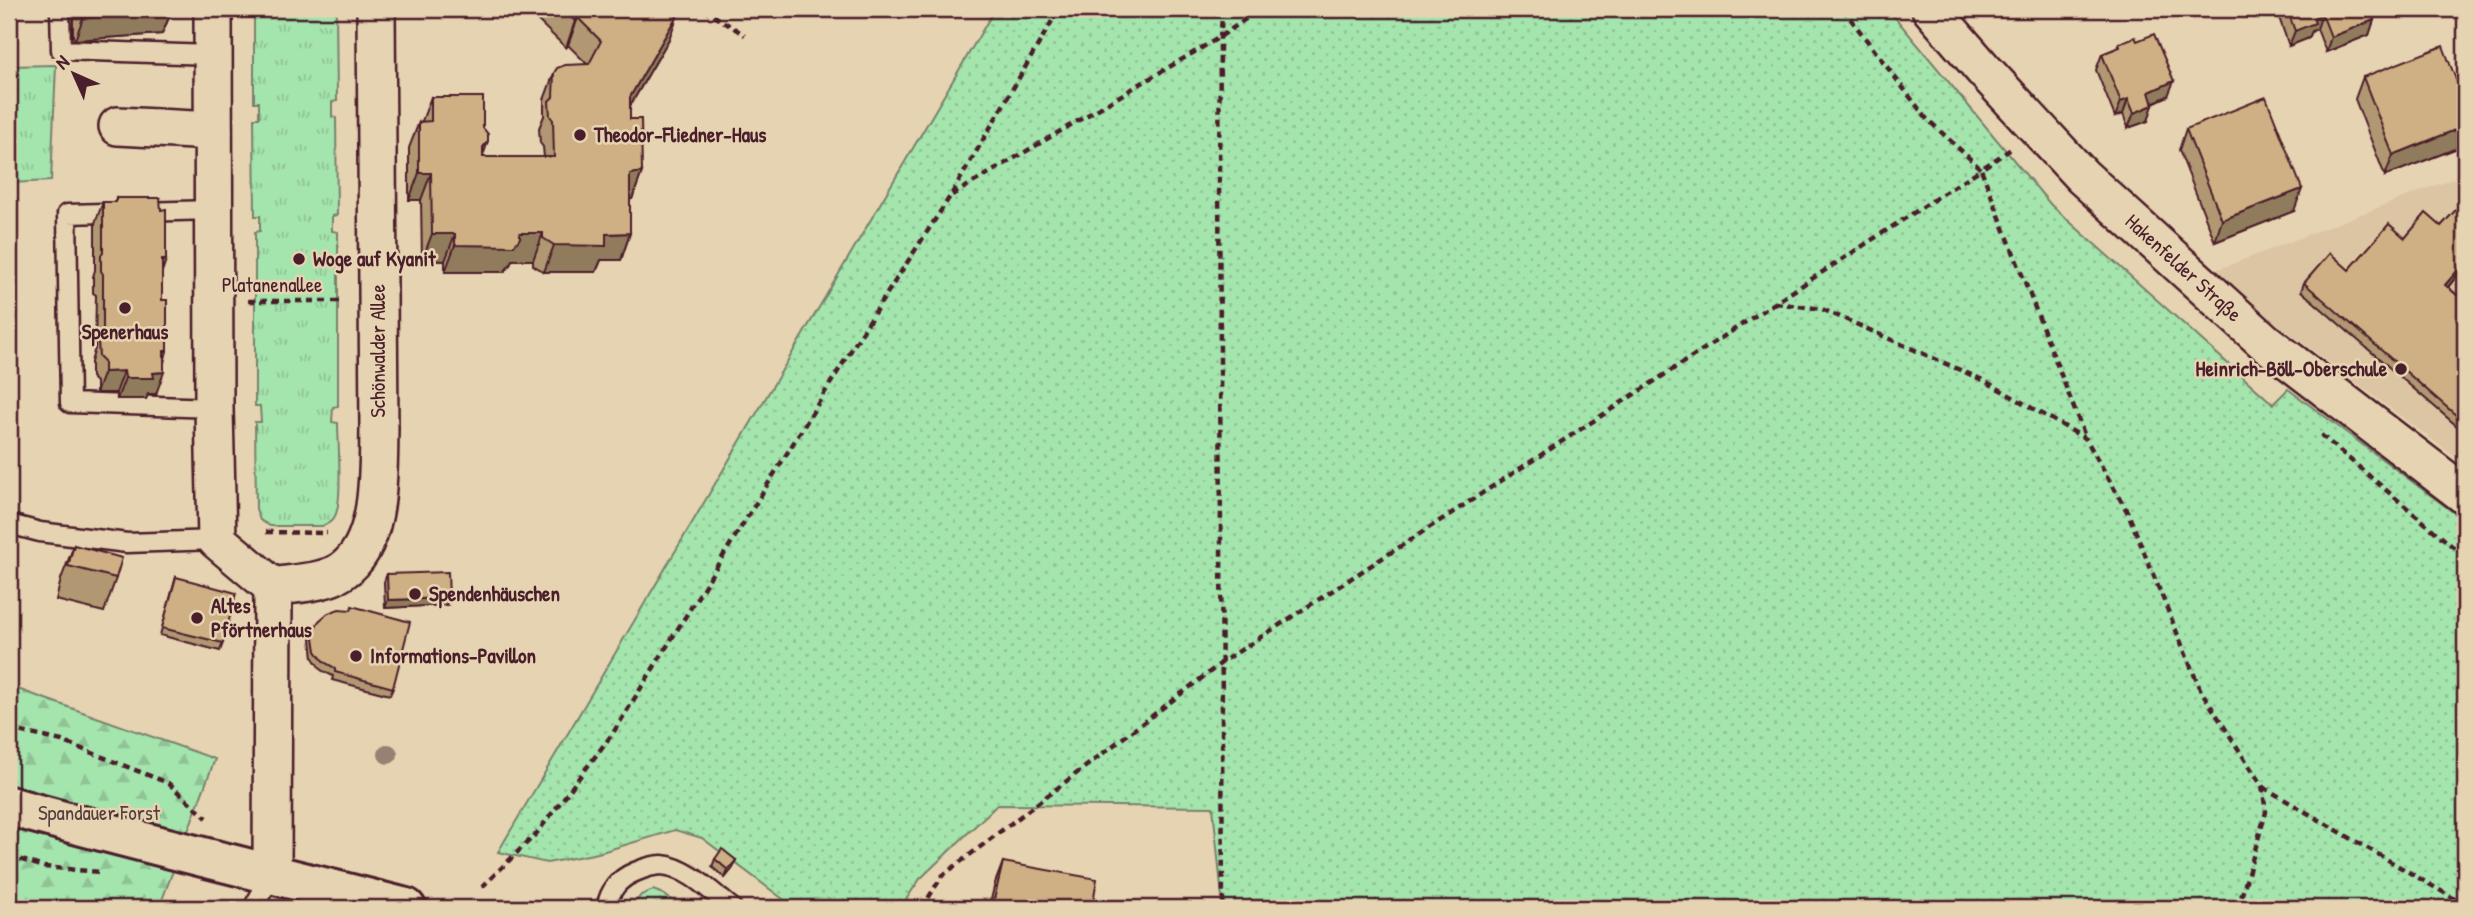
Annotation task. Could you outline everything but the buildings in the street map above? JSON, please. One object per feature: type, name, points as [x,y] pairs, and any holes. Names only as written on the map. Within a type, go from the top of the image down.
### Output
[{"type":"main road","points":[[9,806],[189,855],[272,873],[406,908]]},
{"type":"street","points":[[212,9],[217,540],[274,587],[272,873]]},
{"type":"street","name":"Schönwalder Allee","points":[[274,587],[319,580],[341,571],[365,541],[372,522],[378,484],[376,9]]},
{"type":"street","name":"Hakenfelder Straße","points":[[1931,9],[2082,176],[2265,342],[2465,495]]},
{"type":"street","points":[[118,127],[213,131]]},
{"type":"lane","points":[[60,9],[61,51],[212,55]]},
{"type":"lane","points":[[213,210],[68,214],[70,403],[214,408]]},
{"type":"lane","points":[[9,524],[40,532],[127,543],[217,540]]},
{"type":"lane","points":[[606,908],[609,894],[621,878],[661,865],[683,872],[732,908]]},
{"type":"lane","points":[[253,908],[272,873]]},
{"type":"path","points":[[703,9],[745,35]]},
{"type":"path","points":[[482,887],[537,834],[614,733],[873,315],[951,195],[1059,9]]},
{"type":"path","points":[[1223,9],[1220,37],[1223,908]]},
{"type":"path","points":[[951,195],[1220,37],[1260,9]]},
{"type":"path","points":[[922,908],[942,876],[1224,661],[1981,169],[2086,439],[2128,513],[2200,689],[2262,786],[2266,812],[2238,908]]},
{"type":"path","name":"Platanenallee","points":[[214,301],[378,301]]},
{"type":"path","points":[[1774,303],[1822,309],[1985,381],[2086,439]]},
{"type":"path","points":[[9,729],[62,741],[169,783],[212,823]]},
{"type":"path","points":[[2262,786],[2465,905]]},
{"type":"path","points":[[9,856],[44,867],[109,873]]},
{"type":"shaded area","name":"Heinrich-Böll-Oberschule","points":[[2465,174],[2465,464],[2209,273]]},
{"type":"green space","points":[[254,9],[336,9],[337,101],[332,102],[332,117],[336,118],[337,215],[332,216],[332,231],[338,232],[338,406],[333,407],[332,422],[338,423],[339,485],[335,516],[322,526],[270,526],[260,520],[256,509],[255,422],[261,422],[260,406],[255,406],[255,232],[260,231],[260,216],[255,216],[254,118],[259,118],[259,102],[254,102]]},
{"type":"green space","points":[[995,9],[1888,9],[2051,205],[2273,404],[2288,389],[2465,521],[2465,908],[1223,908],[1213,807],[997,805],[920,879],[900,908],[795,908],[702,838],[675,830],[598,853],[547,863],[498,852]]},
{"type":"green space","points":[[56,65],[51,181],[9,183],[9,66]]},
{"type":"green space","name":"Spandauer Forst","points":[[9,686],[215,759],[159,908],[9,908]]},
{"type":"green space","points":[[653,890],[683,908],[631,908],[641,895]]},
{"type":"place","name":"Theodor-Fliedner-Haus","points":[[580,135]]},
{"type":"place","name":"Woge auf Kyanit","points":[[299,259]]},
{"type":"place","name":"Spenerhaus","points":[[125,308]]},
{"type":"place","name":"Heinrich-Böll-Oberschule","points":[[2401,369]]},
{"type":"place","name":"Spendenhäuschen","points":[[415,594]]},
{"type":"place","name":"Altes Pförtnerhaus","points":[[197,618]]},
{"type":"place","name":"Informations-Pavillon","points":[[356,656]]}]
